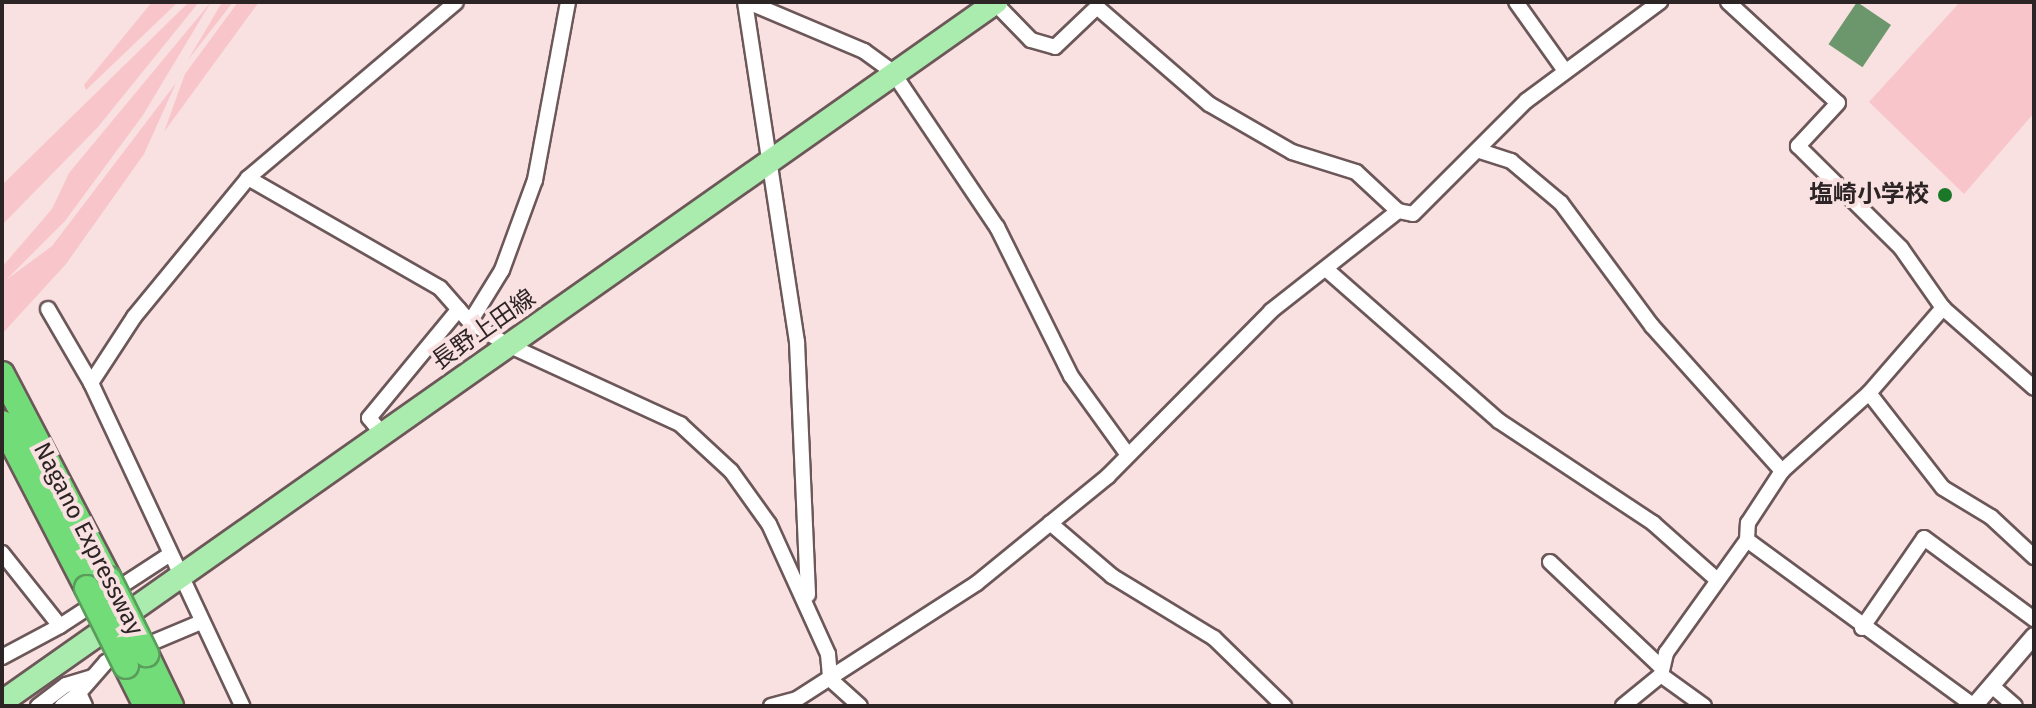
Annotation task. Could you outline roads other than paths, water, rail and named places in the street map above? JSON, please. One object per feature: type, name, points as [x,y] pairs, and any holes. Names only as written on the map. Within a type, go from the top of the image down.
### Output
[{"type":"highway","name":"Nagano Expressway","points":[[2,374],[136,660],[171,706]]},
{"type":"highway","name":"Nagano Expressway","points":[[2,423],[98,584]]},
{"type":"highway","name":"Nagano Expressway","points":[[136,660],[146,706]]},
{"type":"main road","name":"長野上田線","points":[[2,702],[383,435],[506,344],[764,166],[892,71],[995,2]]},
{"type":"street","points":[[91,383],[134,317],[248,178],[456,2]]},
{"type":"street","points":[[470,322],[502,270],[535,180],[568,2]]},
{"type":"street","points":[[809,604],[797,342],[764,166],[746,2],[864,51],[892,71],[997,227],[1071,376],[1128,455]]},
{"type":"street","points":[[995,2],[1031,40],[1055,47],[1097,7],[1209,104],[1292,152],[1356,172],[1398,211],[1413,214],[1565,71],[1660,2]]},
{"type":"street","points":[[1516,2],[1565,71]]},
{"type":"street","points":[[1728,2],[1838,103],[1798,146],[1901,248],[1943,308],[2034,388]]},
{"type":"street","points":[[1480,151],[1511,161],[1561,203],[1652,326],[1782,471]]},
{"type":"street","points":[[248,178],[404,265],[459,309],[470,322],[506,344],[680,424],[722,461],[762,514],[809,604],[830,679],[860,706]]},
{"type":"street","points":[[771,706],[830,679],[906,623],[977,583],[1128,455],[1232,347],[1398,211]]},
{"type":"street","points":[[1326,269],[1499,421],[1653,523],[1716,579]]},
{"type":"street","points":[[1623,706],[1662,672],[1716,579],[1747,540],[1748,523],[1782,471],[1869,393],[1943,308]]},
{"type":"street","points":[[48,309],[91,383],[178,579],[242,706]]},
{"type":"street","points":[[383,435],[369,418],[459,309]]},
{"type":"street","points":[[1869,393],[1943,488],[1991,517],[2034,557]]},
{"type":"street","points":[[1050,523],[1112,576],[1214,638],[1284,706]]},
{"type":"street","points":[[1862,628],[1924,538],[2034,619]]},
{"type":"street","points":[[1747,540],[1862,628],[1974,706],[2034,636]]},
{"type":"street","points":[[2,657],[60,626],[169,555]]},
{"type":"street","points":[[3,556],[60,626]]},
{"type":"street","points":[[1550,562],[1662,672],[1704,706]]},
{"type":"street","points":[[62,706],[82,699],[93,677],[106,662],[201,622]]},
{"type":"street","points":[[38,706],[66,685],[93,677]]},
{"type":"street","points":[[1992,686],[2015,706]]},
{"type":"place","name":"塩崎小学校","points":[[1945,195]]}]
